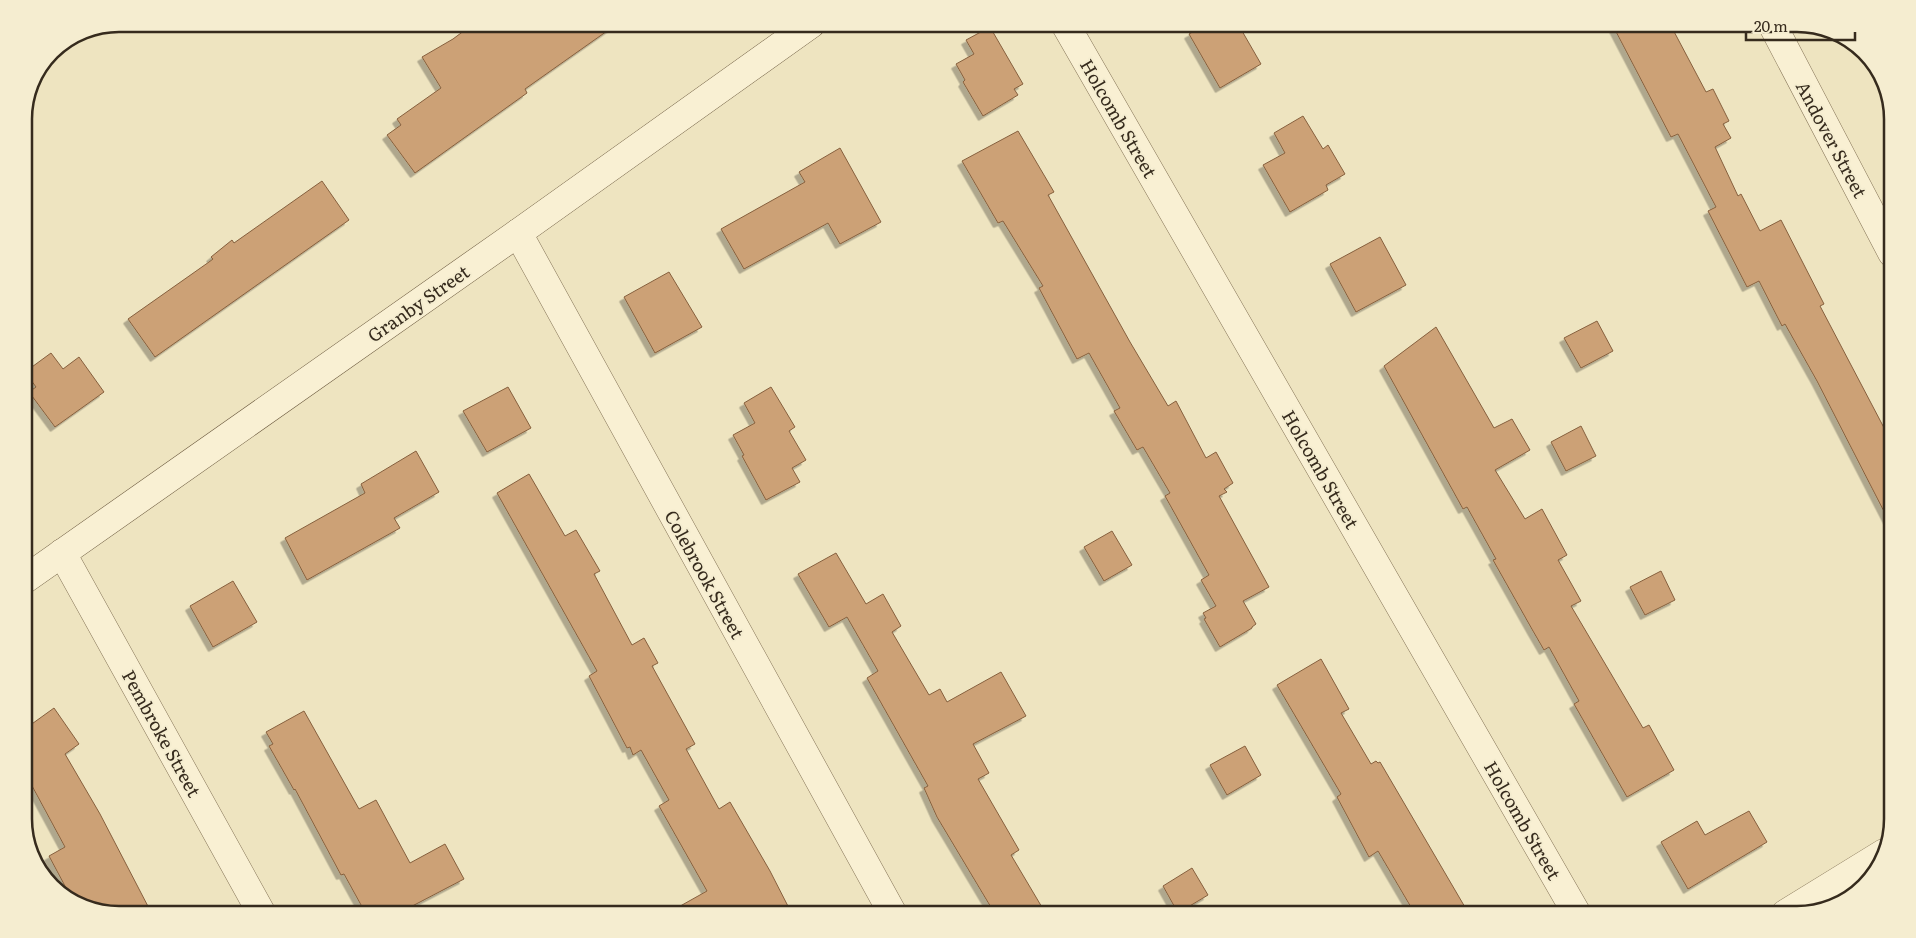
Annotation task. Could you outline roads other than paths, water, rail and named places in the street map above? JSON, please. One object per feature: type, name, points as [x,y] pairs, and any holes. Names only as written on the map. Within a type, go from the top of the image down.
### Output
[{"type":"street","name":"Granby Street","points":[[33,574],[518,233],[800,32]]},
{"type":"street","name":"Holcomb Street","points":[[1070,32],[1572,906]]},
{"type":"street","name":"Andover Street","points":[[1776,32],[1883,236]]},
{"type":"street","name":"Colebrook Street","points":[[518,233],[889,906]]},
{"type":"street","name":"Pembroke Street","points":[[62,553],[258,906]]},
{"type":"street","points":[[1798,906],[1872,860]]}]
